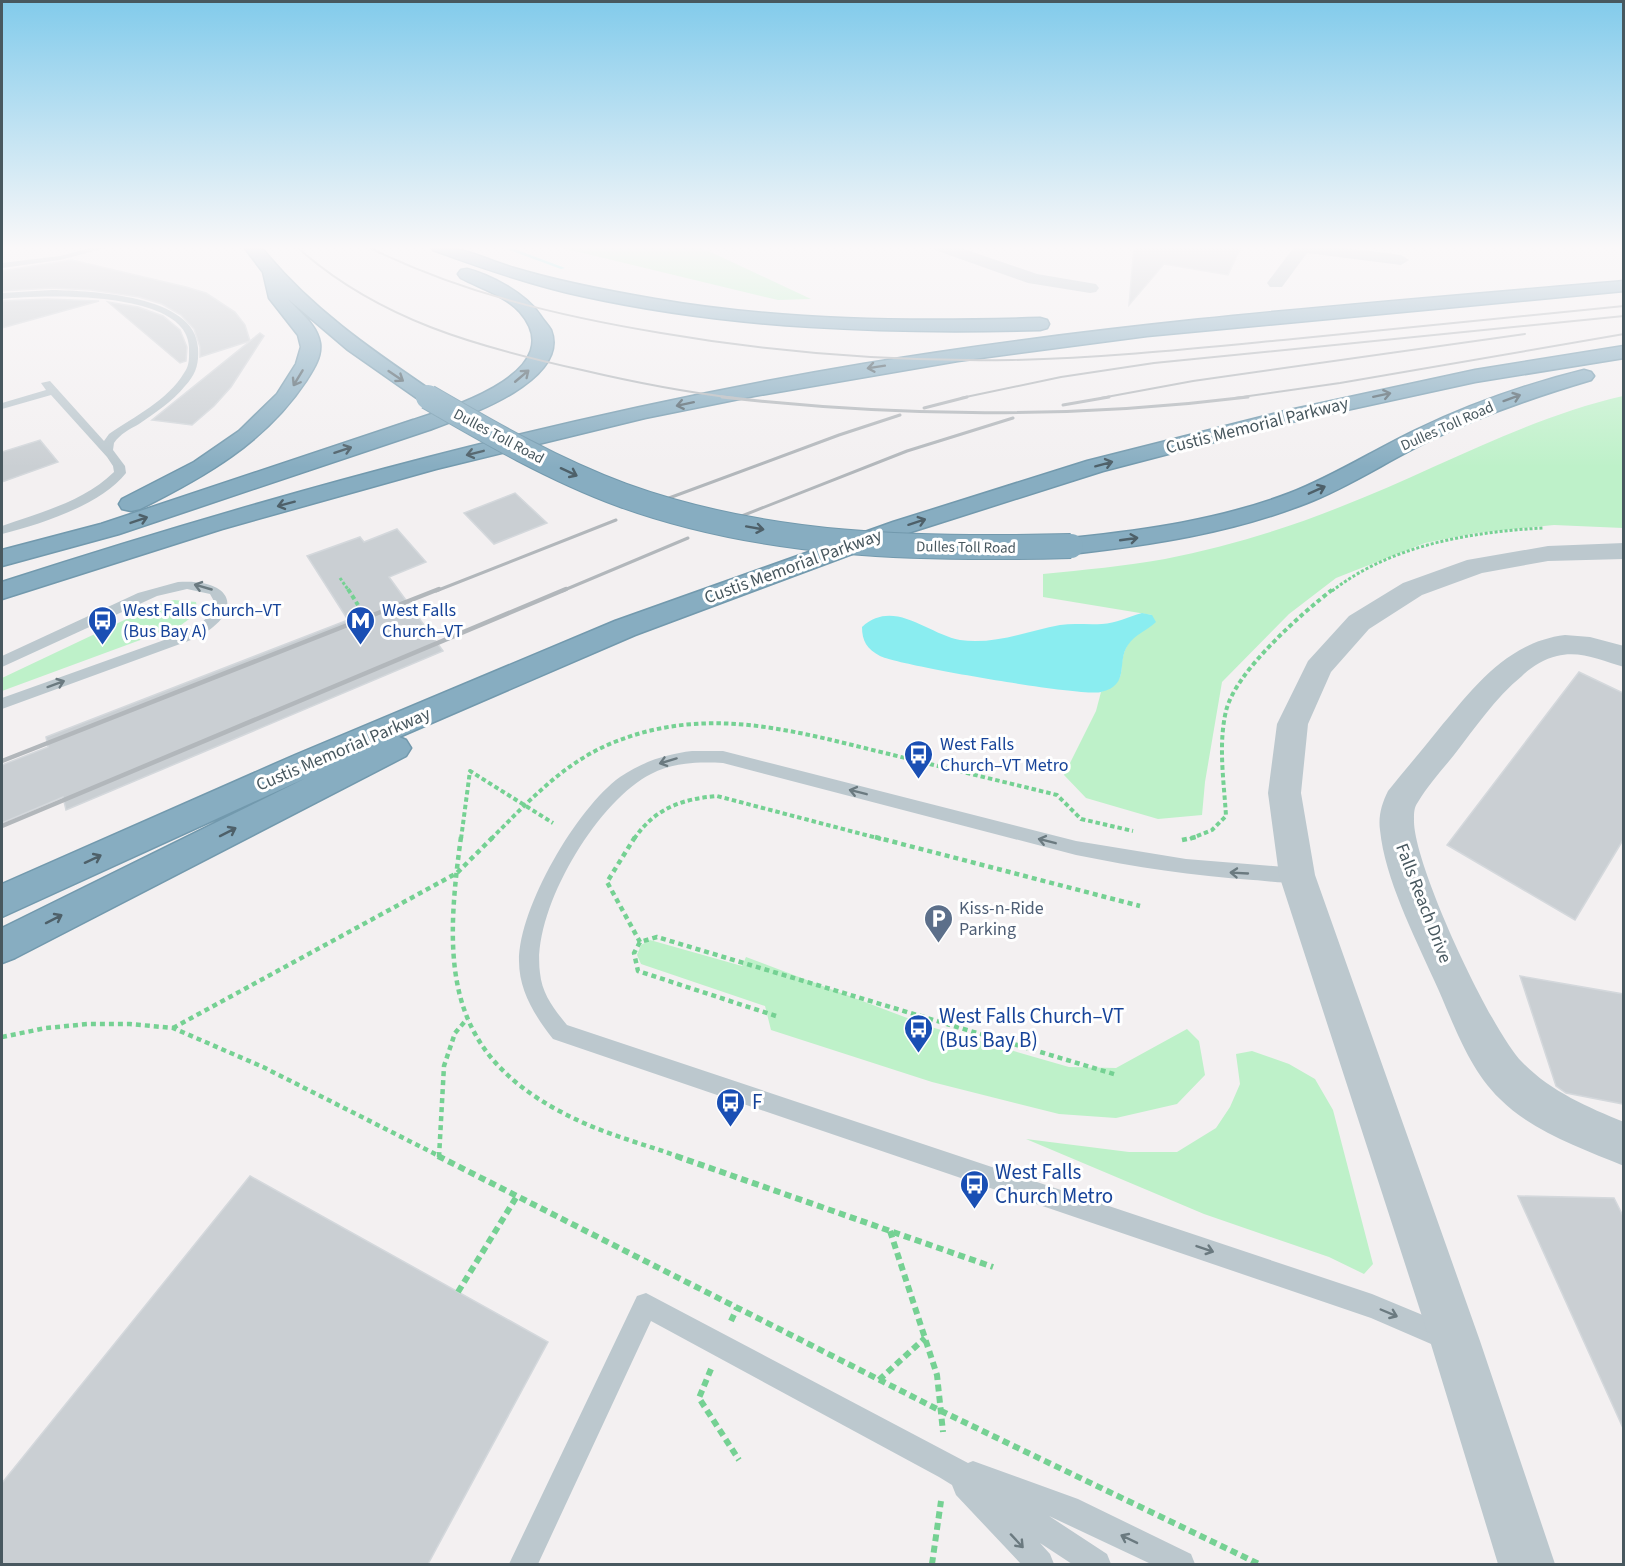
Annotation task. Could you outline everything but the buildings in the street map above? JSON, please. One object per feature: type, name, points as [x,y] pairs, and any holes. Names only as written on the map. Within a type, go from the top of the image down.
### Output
[{"type":"highway","points":[[2,557],[101,519],[159,490],[222,453],[276,409],[303,370],[309,358],[310,344],[299,320]]},
{"type":"highway","name":"Dulles Toll Road","points":[[323,320],[366,355],[425,395],[516,446],[592,482],[655,506],[706,519],[844,542],[941,547],[1071,546],[1188,529],[1279,505],[1319,490],[1402,446],[1472,414],[1542,388],[1623,366]]},
{"type":"highway","points":[[2,557],[110,529],[464,409],[512,385],[532,368],[542,352],[544,338],[536,320]]},
{"type":"highway","points":[[793,320],[877,326],[967,326],[1094,320]]},
{"type":"highway","points":[[2,591],[178,535],[407,471],[579,428],[775,386],[952,355],[1133,332],[1260,320]]},
{"type":"highway","name":"Custis Memorial Parkway","points":[[2,901],[274,778],[624,628],[842,547],[1095,466],[1274,419],[1427,386],[1623,352]]},
{"type":"highway","points":[[2,946],[503,695],[616,647],[738,600],[842,547]]},
{"type":"street","points":[[1526,1564],[1455,1341],[1297,875],[1289,842],[1284,799],[1286,754],[1293,718],[1304,692],[1347,634],[1391,599],[1414,586],[1455,571],[1496,561],[1544,554],[1623,551]]},
{"type":"street","name":"Falls Reach Drive","points":[[1623,657],[1591,647],[1572,645],[1555,646],[1521,661],[1491,688],[1400,800],[1396,814],[1398,834],[1433,936],[1482,1043],[1496,1065],[1516,1086],[1539,1103],[1623,1144]]},
{"type":"lane","points":[[107,450],[108,443],[113,436],[172,394],[187,376],[194,363],[194,345],[187,328],[178,320]]},
{"type":"lane","points":[[2,406],[49,387],[107,450],[119,466],[120,473],[104,488],[2,530]]},
{"type":"lane","points":[[2,662],[157,591],[190,584],[202,585],[219,595],[221,604],[219,613],[212,622],[186,637],[2,704]]},
{"type":"lane","points":[[1297,875],[1234,873],[1116,856],[723,757],[694,755],[667,760],[642,770],[599,808],[571,845],[548,889],[537,920],[528,962],[534,995],[545,1015],[560,1032],[1372,1306],[1455,1341]]},
{"type":"lane","points":[[523,1564],[646,1305],[949,1467],[1097,1564]]},
{"type":"lane","points":[[949,1467],[1040,1564]]},
{"type":"lane","points":[[949,1467],[1068,1509],[1181,1564]]},
{"type":"path","points":[[340,578],[358,605]]},
{"type":"path","points":[[1226,816],[1223,750],[1225,723],[1228,702],[1236,683]]},
{"type":"path","points":[[553,824],[470,771],[457,873],[454,941],[460,998],[467,1019],[503,1072],[526,1092],[547,1105],[589,1125],[993,1267]]},
{"type":"path","points":[[640,942],[606,882],[641,829],[656,813],[677,801],[702,796],[717,796],[1140,906]]},
{"type":"path","points":[[173,1028],[457,873],[523,805]]},
{"type":"path","points":[[776,1016],[638,971],[634,953],[640,942],[657,937],[1116,1075]]},
{"type":"path","points":[[439,1157],[444,1066],[455,1033],[467,1019]]},
{"type":"path","points":[[2,1037],[46,1028],[88,1024],[130,1024],[173,1028],[262,1067],[939,1410],[1259,1564]]},
{"type":"path","points":[[458,1292],[518,1196]]},
{"type":"path","points":[[890,1230],[937,1375],[939,1410]]},
{"type":"path","points":[[737,1308],[699,1398],[740,1460]]},
{"type":"path","points":[[879,1380],[925,1338]]},
{"type":"green space","points":[[1623,396],[1623,528],[1554,525],[1476,533],[1425,543],[1336,578],[1289,614],[1222,682],[1205,782],[1202,815],[1158,819],[1086,798],[1064,775],[1096,711],[1101,692],[1119,679],[1127,646],[1152,615],[1043,597],[1043,574],[1165,559],[1254,537],[1375,493],[1515,431],[1586,406]]},
{"type":"green space","points":[[174,600],[196,602],[195,613],[181,625],[2,691],[2,678],[156,605]]},
{"type":"green space","points":[[650,940],[742,966],[746,957],[931,1027],[1069,1067],[1116,1068],[1187,1029],[1199,1041],[1205,1075],[1177,1104],[1116,1118],[1059,1114],[932,1082],[771,1030],[765,1006],[641,964],[637,955],[641,945]]},
{"type":"green space","points":[[1252,1051],[1289,1064],[1315,1079],[1333,1110],[1373,1264],[1364,1274],[1329,1257],[1204,1214],[1026,1139],[1129,1152],[1177,1152],[1216,1128],[1230,1107],[1240,1084],[1236,1054]]},
{"type":"water","points":[[1142,613],[1152,615],[1156,622],[1131,641],[1125,652],[1120,679],[1110,689],[1101,692],[1061,690],[1028,685],[953,673],[894,660],[880,656],[872,650],[866,644],[862,632],[862,627],[874,619],[886,616],[911,620],[960,640],[986,641],[1060,625],[1107,623]]},
{"type":"railway","points":[[414,320],[467,340],[543,361],[620,379],[735,398]]},
{"type":"railway","points":[[591,320],[705,340],[792,351],[880,358],[968,360],[1117,355],[1483,320]]},
{"type":"railway","points":[[961,398],[1061,377],[1154,363],[1583,320]]},
{"type":"railway","points":[[1101,398],[1193,381],[1525,334]]},
{"type":"railway","points":[[1235,398],[1340,383],[1624,334]]},
{"type":"railway","points":[[722,397],[854,409],[985,413],[1116,409],[1248,397]]},
{"type":"railway","points":[[924,408],[967,397]]},
{"type":"railway","points":[[1063,405],[1109,397]]},
{"type":"railway","points":[[669,498],[839,435],[900,415]]},
{"type":"railway","points":[[734,519],[907,451],[1013,418]]},
{"type":"railway","points":[[436,591],[616,520]]},
{"type":"railway","points":[[562,591],[688,538]]},
{"type":"railway","points":[[2,761],[439,589]]},
{"type":"railway","points":[[2,826],[566,589]]},
{"type":"place","name":"West Falls Church–VT (Bus Bay A)","points":[[102,646]]},
{"type":"place","name":"West Falls Church–VT","points":[[361,646]]},
{"type":"place","name":"West Falls Church–VT Metro","points":[[919,780]]},
{"type":"place","name":"Kiss-n-Ride Parking","points":[[938,944]]},
{"type":"place","name":"West Falls Church–VT (Bus Bay B)","points":[[918,1054]]},
{"type":"place","name":"F","points":[[731,1128]]},
{"type":"place","name":"West Falls Church Metro","points":[[974,1210]]}]
